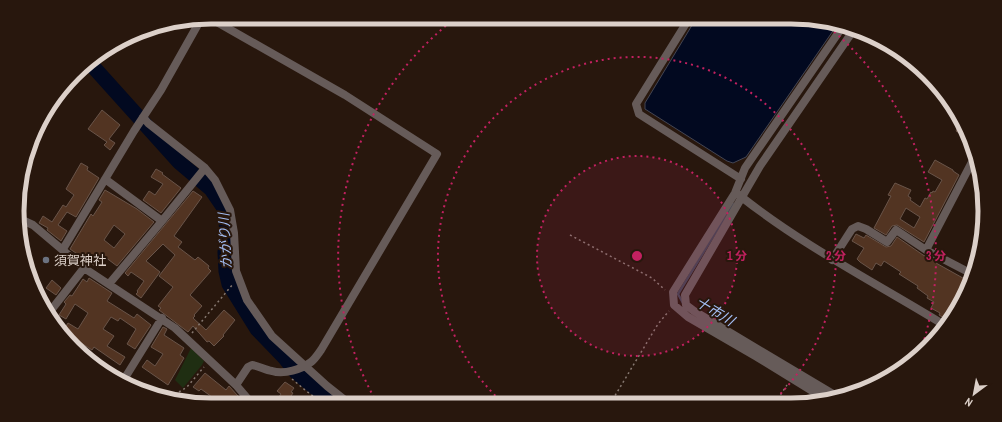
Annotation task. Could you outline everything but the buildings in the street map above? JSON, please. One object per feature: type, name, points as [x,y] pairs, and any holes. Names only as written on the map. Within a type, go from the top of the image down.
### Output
[{"type":"street","points":[[63,249],[143,116],[161,90],[198,24]]},
{"type":"street","points":[[219,24],[345,95],[437,154],[321,350],[312,361],[305,366],[285,372],[273,372],[252,364],[248,367],[236,385]]},
{"type":"street","points":[[686,24],[636,104],[639,114],[741,179]]},
{"type":"street","points":[[819,395],[688,317],[674,301],[673,292],[735,193],[745,168],[840,30]]},
{"type":"street","points":[[832,393],[686,305],[685,295],[760,166],[850,34]]},
{"type":"street","points":[[143,116],[148,124],[205,168],[215,180],[230,210],[234,233],[236,271],[247,300],[272,336],[342,398]]},
{"type":"street","points":[[926,250],[972,162]]},
{"type":"street","points":[[109,284],[205,168]]},
{"type":"street","points":[[105,179],[162,221]]},
{"type":"street","points":[[735,193],[832,260],[941,323]]},
{"type":"street","points":[[24,222],[33,225],[84,268],[175,328],[236,385],[247,398]]},
{"type":"street","points":[[832,260],[852,229],[858,226],[866,229],[887,242],[896,230],[926,250],[968,272]]},
{"type":"street","points":[[52,309],[84,268]]},
{"type":"street","points":[[126,378],[162,318]]},
{"type":"path","points":[[570,235],[652,278],[674,301],[658,324],[614,398]]},
{"type":"path","points":[[186,339],[228,290]]},
{"type":"path","points":[[179,392],[187,387],[210,361]]},
{"type":"path","points":[[285,372],[316,398]]},
{"type":"path","points":[[778,398],[791,378]]},
{"type":"green space","points":[[191,348],[204,361],[183,388],[175,380]]},
{"type":"water","points":[[693,24],[803,24],[834,29],[746,157],[733,163],[727,161],[645,109],[645,103]]},
{"type":"waterway","name":"かがり川","points":[[93,66],[179,162],[211,189],[224,208],[228,238],[225,252],[226,271],[229,284],[257,329],[285,358],[296,372],[330,398]]},
{"type":"waterway","name":"十市川","points":[[683,303],[678,294],[733,204]]},
{"type":"place","name":"須賀神社","points":[[46,260]]}]
